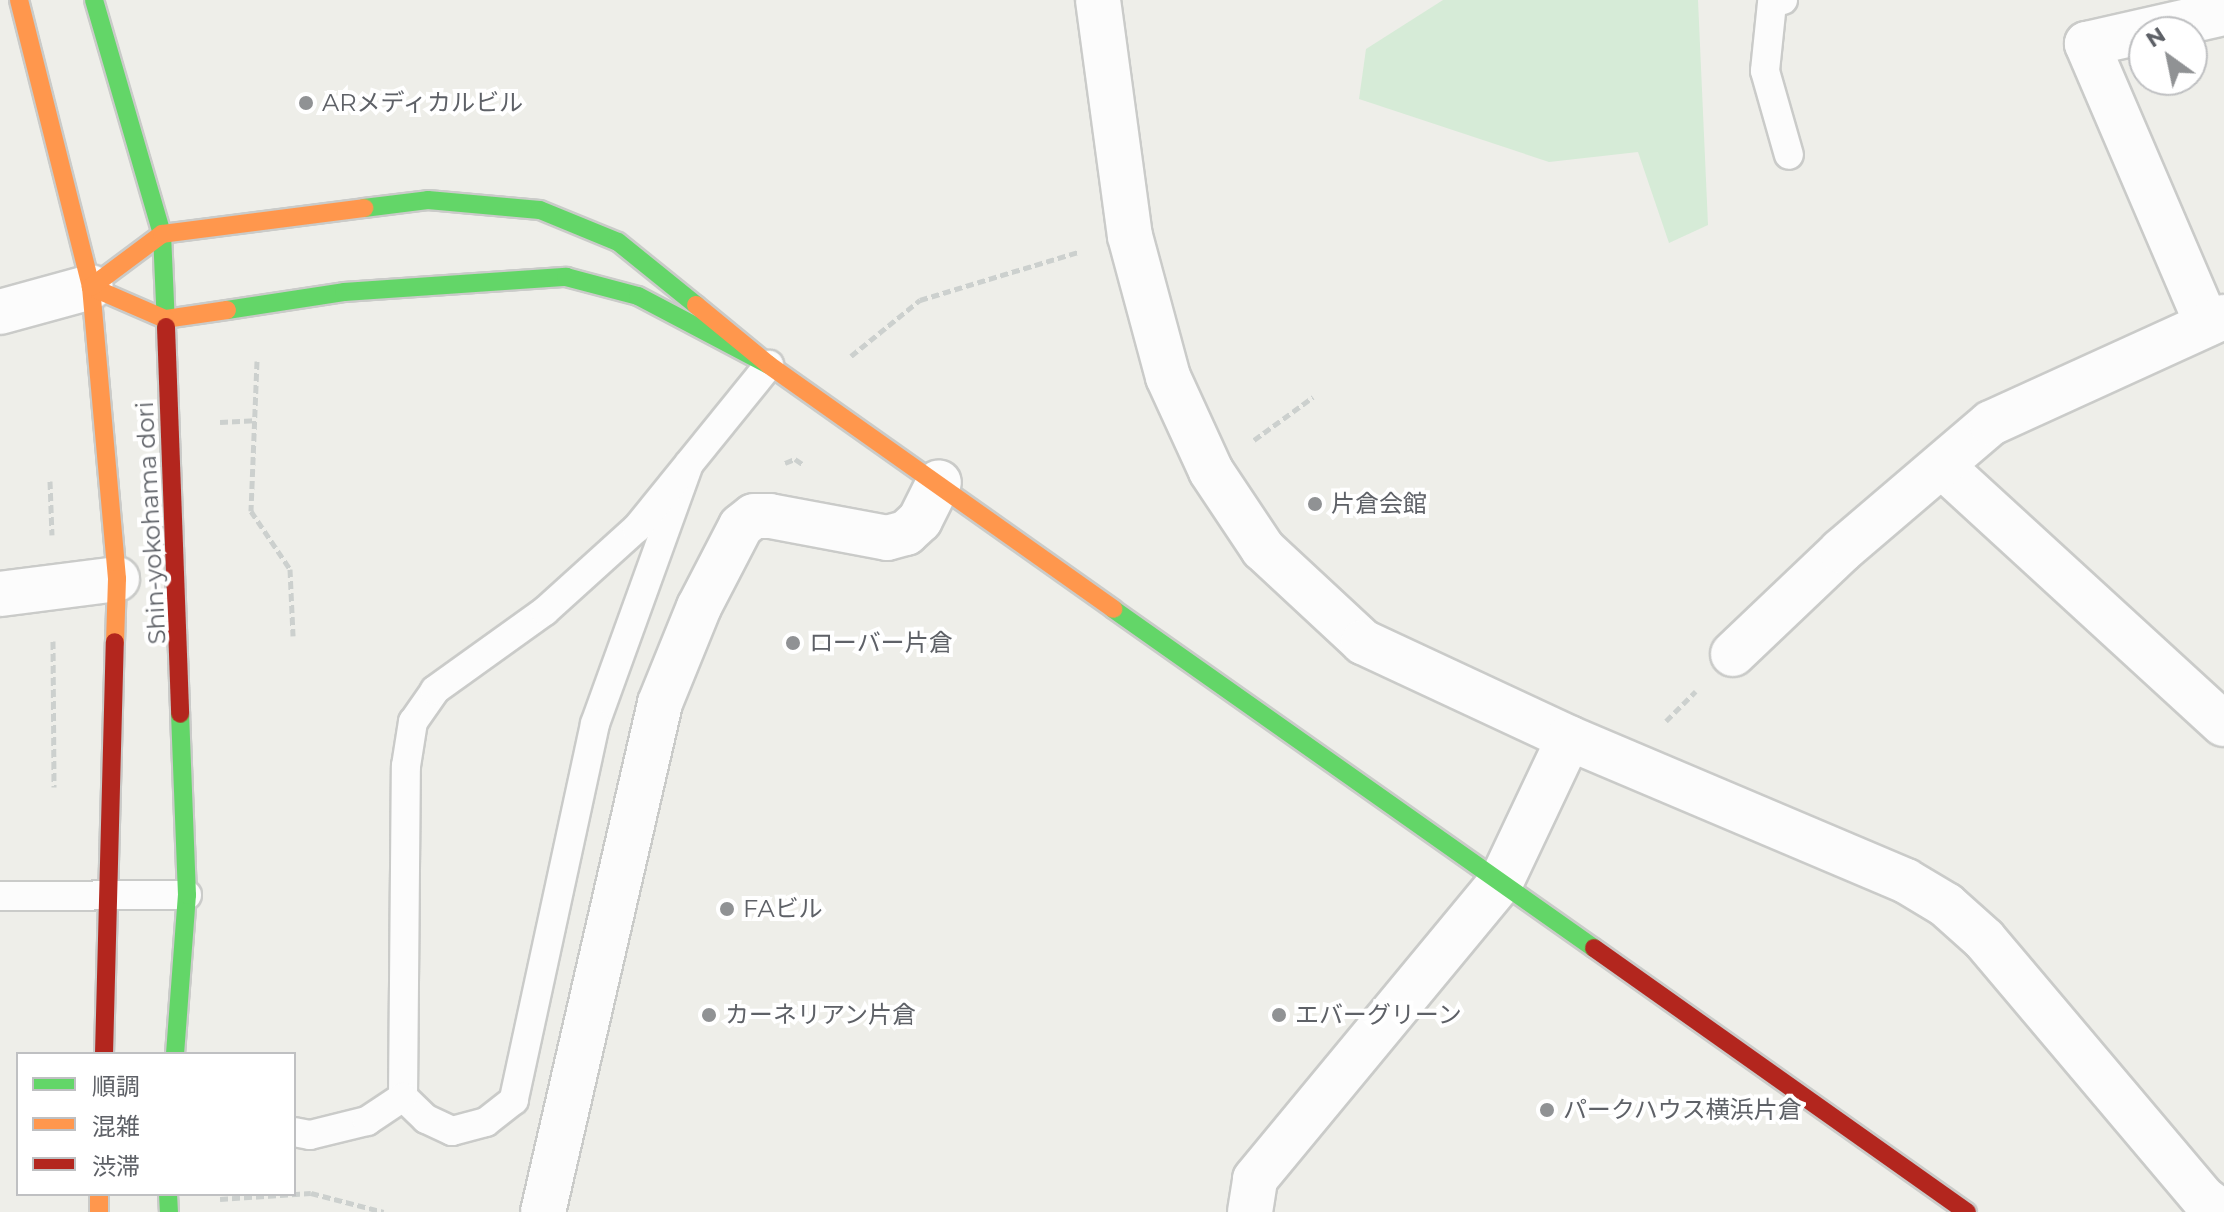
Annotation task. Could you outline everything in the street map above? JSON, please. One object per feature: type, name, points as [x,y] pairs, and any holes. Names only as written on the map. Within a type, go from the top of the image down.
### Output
[{"type":"street","name":"Shin-yokohama dori","points":[[19,0],[91,287],[117,579],[111,896],[104,1052]]},
{"type":"street","name":"Shin-yokohama dori","points":[[94,0],[162,234],[187,895],[175,1052]]},
{"type":"street","points":[[1098,0],[1130,236],[1168,377],[1211,471],[1263,549],[1363,642],[1569,738],[1906,881],[1946,905],[1984,939],[2217,1196]]},
{"type":"street","points":[[1733,654],[1991,423],[2216,320],[2087,44],[2224,13]]},
{"type":"street","points":[[0,312],[91,287],[162,234],[428,200],[540,210],[618,242],[806,392],[939,482],[1967,1212]]},
{"type":"street","points":[[91,287],[165,319],[344,292],[566,277],[638,296],[769,365]]},
{"type":"street","points":[[1942,466],[2224,724]]},
{"type":"street","points":[[543,1212],[660,703],[699,607],[741,526],[754,516],[770,516],[887,538],[906,533],[920,520],[939,482]]},
{"type":"street","points":[[0,594],[117,579]]},
{"type":"street","points":[[1250,1212],[1255,1179],[1501,882],[1569,738]]},
{"type":"lane","points":[[1783,0],[1772,3],[1765,71],[1789,155]]},
{"type":"lane","points":[[689,464],[595,724],[514,1100],[486,1122],[452,1131],[426,1119],[403,1097],[406,766],[413,722],[435,690],[587,576],[637,528],[769,365]]},
{"type":"lane","points":[[0,896],[187,895]]},
{"type":"lane","points":[[296,1132],[310,1135],[367,1121],[403,1097]]},
{"type":"path","points":[[806,392],[920,300],[1130,236]]},
{"type":"path","points":[[257,353],[251,511],[290,569],[293,636]]},
{"type":"path","points":[[1211,471],[1313,397]]},
{"type":"path","points":[[215,422],[255,420]]},
{"type":"path","points":[[1625,761],[1733,654]]},
{"type":"path","points":[[296,1194],[311,1193],[384,1212]]},
{"type":"path","points":[[213,1212],[213,1200],[269,1196]]},
{"type":"green space","points":[[1443,0],[1698,0],[1708,225],[1669,243],[1638,152],[1549,162],[1359,99],[1366,49]]},
{"type":"traffic: fast","points":[[94,0],[162,234],[166,327]]},
{"type":"traffic: fast","points":[[364,208],[428,200],[540,210],[618,242],[696,305]]},
{"type":"traffic: fast","points":[[227,310],[344,292],[566,277],[638,296],[769,365]]},
{"type":"traffic: fast","points":[[1113,609],[1594,948]]},
{"type":"traffic: fast","points":[[175,1052],[187,895],[180,714]]},
{"type":"traffic: fast","points":[[168,1196],[169,1212]]},
{"type":"traffic: slow","points":[[19,0],[91,287],[117,579],[115,642]]},
{"type":"traffic: slow","points":[[227,310],[165,319],[91,287],[162,234],[364,208]]},
{"type":"traffic: slow","points":[[696,305],[769,365],[1113,609]]},
{"type":"traffic: slow","points":[[99,1196],[99,1212]]},
{"type":"traffic: jam","points":[[166,327],[180,714]]},
{"type":"traffic: jam","points":[[104,1052],[115,642]]},
{"type":"traffic: jam","points":[[1594,948],[1967,1212]]},
{"type":"place","name":"ARメディカルビル","points":[[306,103]]},
{"type":"place","name":"片倉会館","points":[[1315,504]]},
{"type":"place","name":"ローバー片倉","points":[[793,643]]},
{"type":"place","name":"FAビル","points":[[727,909]]},
{"type":"place","name":"カーネリアン片倉","points":[[709,1015]]},
{"type":"place","name":"エバーグリーン","points":[[1279,1015]]},
{"type":"place","name":"パークハウス横浜片倉","points":[[1547,1110]]}]
